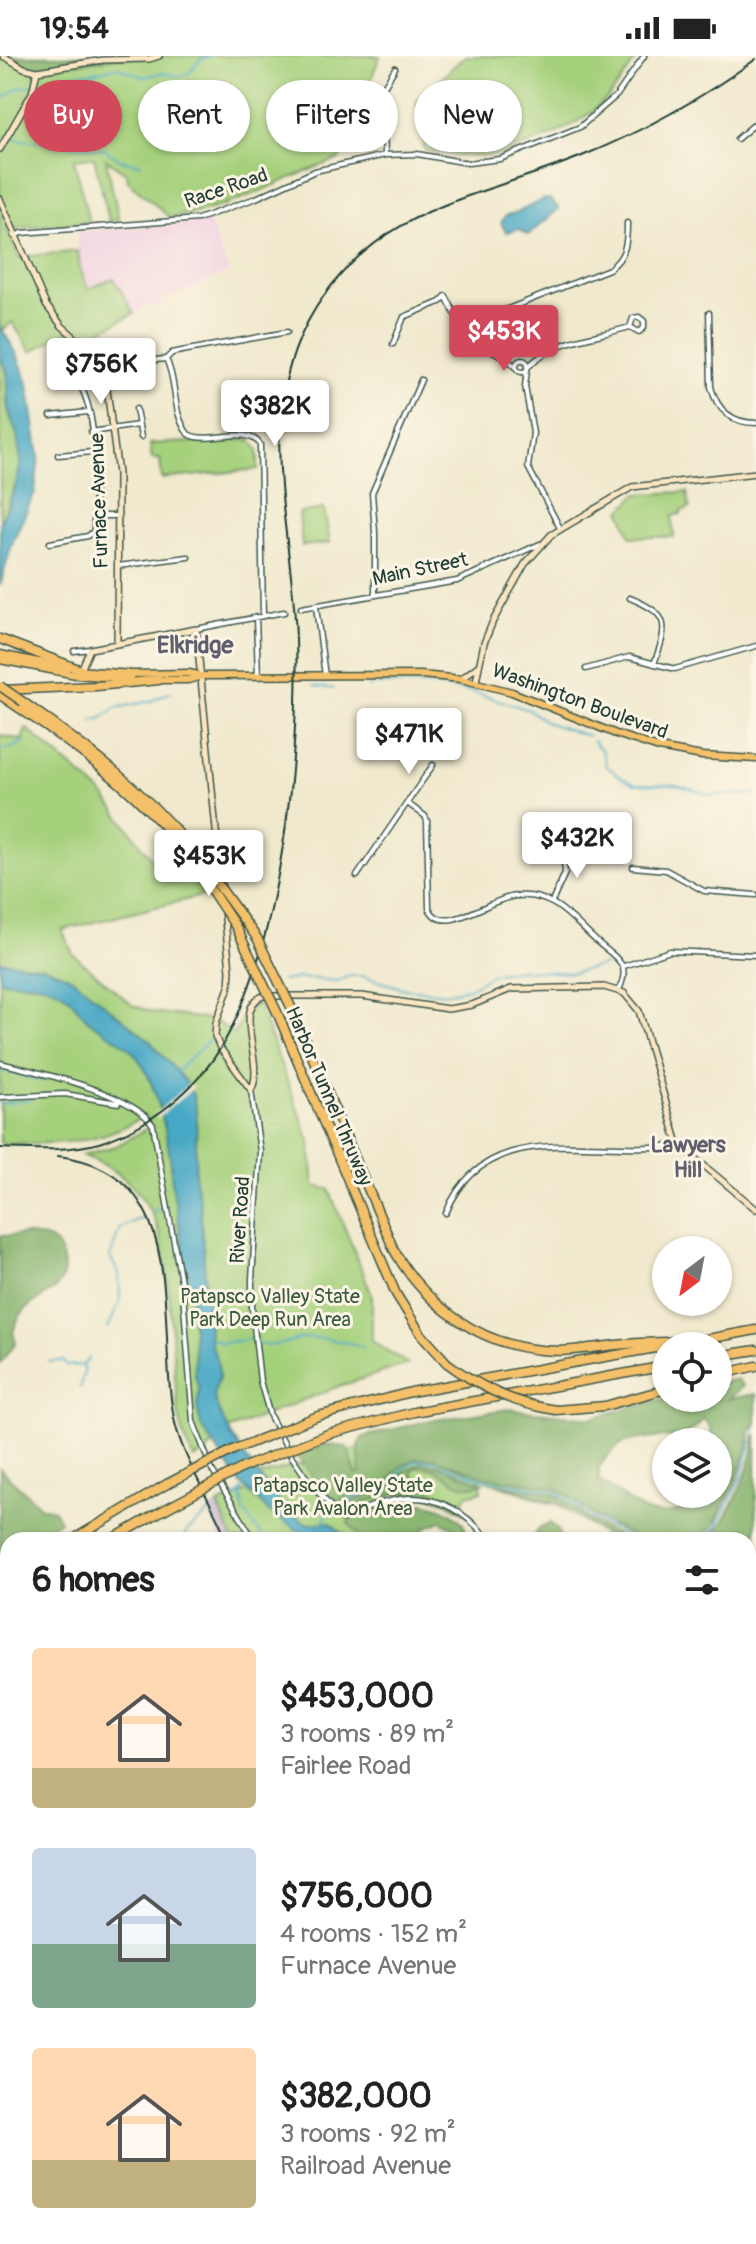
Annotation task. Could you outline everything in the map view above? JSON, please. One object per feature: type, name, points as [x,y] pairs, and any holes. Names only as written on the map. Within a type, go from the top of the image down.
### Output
[{"type":"highway","points":[[0,639],[81,670]]},
{"type":"highway","points":[[0,690],[159,680]]},
{"type":"highway","name":"Harbor Tunnel Thruway","points":[[0,690],[23,702],[120,775],[155,807],[257,938],[293,1011],[394,1250],[431,1301],[476,1330],[530,1348],[568,1350],[652,1344]]},
{"type":"highway","name":"Harbor Tunnel Thruway","points":[[0,690],[13,704],[121,784],[190,852],[236,927],[277,1012],[396,1294],[421,1334],[447,1363],[496,1394],[520,1403],[556,1410],[605,1406],[652,1393]]},
{"type":"highway","points":[[732,1334],[756,1330]]},
{"type":"highway","points":[[86,1532],[167,1484],[235,1449],[318,1416],[411,1392],[652,1349]]},
{"type":"highway","points":[[732,1354],[756,1350]]},
{"type":"highway","points":[[732,1372],[756,1366]]},
{"type":"highway","points":[[125,1532],[244,1467],[328,1434],[414,1412],[652,1369]]},
{"type":"main road","name":"Washington Boulevard","points":[[0,657],[90,677],[188,680],[202,676]]},
{"type":"main road","name":"Washington Boulevard","points":[[0,657],[81,670],[133,674],[258,677],[421,675],[476,681],[659,748],[702,756],[756,759]]},
{"type":"street","points":[[3,56],[24,68],[37,71],[88,62],[159,56]]},
{"type":"street","name":"Race Road","points":[[14,236],[198,219],[256,198],[315,171],[385,155],[417,154],[460,162],[482,162],[565,135],[580,127],[611,102],[644,56]]},
{"type":"street","points":[[385,155],[383,88],[395,68]]},
{"type":"street","points":[[0,149],[34,90],[37,71]]},
{"type":"street","points":[[737,139],[756,123]]},
{"type":"street","points":[[0,199],[50,312],[92,351],[102,365],[166,359],[172,353],[287,332]]},
{"type":"street","points":[[483,346],[494,322],[505,310],[609,269],[618,262],[625,252],[627,223]]},
{"type":"street","points":[[393,344],[404,317],[440,302],[446,296],[462,333],[504,357],[517,369],[525,386],[533,433],[528,467],[560,528]]},
{"type":"street","points":[[709,313],[711,387],[714,397],[728,415],[744,423],[756,423]]},
{"type":"street","points":[[521,360],[539,356],[573,340],[630,327]]},
{"type":"street","points":[[517,369],[528,368],[539,356]]},
{"type":"street","points":[[504,357],[527,362],[525,386]]},
{"type":"street","points":[[166,359],[177,413],[188,434],[200,438],[248,436],[260,444],[263,616]]},
{"type":"street","points":[[517,369],[521,360]]},
{"type":"street","name":"Furnace Avenue","points":[[102,365],[118,474],[117,644]]},
{"type":"street","points":[[375,595],[376,539],[372,490],[421,380]]},
{"type":"street","points":[[50,543],[88,536],[94,531],[93,452],[82,389]]},
{"type":"street","points":[[136,409],[141,437]]},
{"type":"street","points":[[51,416],[88,412]]},
{"type":"street","points":[[91,432],[138,425]]},
{"type":"street","points":[[58,455],[93,452]]},
{"type":"street","points":[[476,681],[493,621],[518,575],[540,544],[560,528],[632,487],[756,473]]},
{"type":"street","points":[[94,516],[118,516]]},
{"type":"street","name":"Main Street","points":[[301,608],[467,578],[540,544]]},
{"type":"street","points":[[118,566],[188,557]]},
{"type":"street","points":[[630,598],[655,610],[665,625],[654,664]]},
{"type":"street","points":[[316,606],[325,676]]},
{"type":"street","points":[[74,651],[284,612]]},
{"type":"street","points":[[256,617],[258,677]]},
{"type":"street","points":[[196,629],[230,970],[229,987],[216,1023],[215,1036],[220,1048],[251,1090],[254,1069],[249,1009],[255,1000],[263,996],[362,996],[448,1009],[465,1007],[511,989],[604,987],[619,990],[630,998],[639,1011],[678,1144],[756,1209]]},
{"type":"street","points":[[586,669],[629,657],[675,669],[756,646]]},
{"type":"street","points":[[81,670],[90,649]]},
{"type":"street","points":[[461,679],[479,665]]},
{"type":"street","points":[[357,876],[433,765]]},
{"type":"street","points":[[407,803],[427,821],[429,908],[435,918],[453,920],[494,901],[515,896],[552,902],[570,914],[624,966],[625,975],[619,990]]},
{"type":"street","points":[[552,902],[565,873],[563,852]]},
{"type":"street","points":[[633,867],[666,870],[704,891],[756,895]]},
{"type":"street","points":[[624,966],[670,951],[756,955]]},
{"type":"street","points":[[0,1063],[78,1084],[132,1107],[147,1116],[155,1130],[183,1293],[193,1421],[212,1470],[249,1532]]},
{"type":"street","name":"River Road","points":[[251,1090],[260,1151],[252,1279],[253,1319],[260,1381],[270,1416],[310,1483],[342,1519],[382,1502],[419,1497],[451,1509],[481,1532]]},
{"type":"street","points":[[0,1097],[65,1094],[96,1097],[132,1107]]},
{"type":"street","points":[[446,1213],[464,1183],[481,1167],[528,1148],[540,1145],[678,1144]]},
{"type":"shaded area","points":[[208,219],[229,272],[167,299],[154,308],[150,304],[134,314],[114,279],[88,289],[80,268],[76,232],[196,223]]},
{"type":"shaded area","points":[[218,1505],[230,1532],[218,1532],[208,1510]]},
{"type":"green space","points":[[0,56],[380,56],[371,80],[266,80],[266,152],[343,152],[340,159],[234,201],[169,217],[128,181],[127,174],[106,159],[119,220],[109,221],[94,157],[74,159],[89,222],[7,229],[19,257],[78,251],[88,289],[114,278],[134,314],[103,329],[90,345],[72,330],[31,352],[12,322],[0,333]]},
{"type":"green space","points":[[6,56],[156,56],[114,58],[38,69]]},
{"type":"green space","points":[[465,56],[638,56],[603,103],[575,123],[522,146],[522,80],[439,80]]},
{"type":"green space","points":[[434,152],[505,152],[486,156]]},
{"type":"green space","points":[[0,357],[6,374],[8,410],[21,457],[18,477],[0,523]]},
{"type":"green space","points":[[250,439],[258,450],[258,469],[162,479],[160,459],[152,459],[150,444]]},
{"type":"green space","points":[[687,492],[690,508],[672,516],[674,537],[631,537],[621,511],[637,494]]},
{"type":"green space","points":[[324,509],[330,543],[302,546],[299,513]]},
{"type":"green space","name":"Patapsco Valley State Park Deep Run Area","points":[[26,728],[102,793],[170,883],[188,876],[206,895],[62,930],[73,954],[132,1005],[152,1012],[214,1020],[234,1034],[246,1009],[258,1004],[310,1141],[314,1186],[329,1189],[372,1295],[372,1341],[408,1364],[334,1388],[225,1431],[206,1453],[194,1459],[178,1412],[168,1282],[160,1236],[152,1215],[127,1180],[107,1166],[82,1155],[116,1146],[151,1126],[144,1116],[127,1126],[92,1138],[38,1144],[0,1143],[0,735],[22,740]]},
{"type":"green space","points":[[0,1236],[46,1238],[56,1245],[64,1266],[63,1275],[54,1289],[20,1316],[13,1333],[16,1342],[0,1364]]},
{"type":"green space","points":[[737,1379],[743,1386],[732,1395],[732,1380]]},
{"type":"green space","points":[[756,1394],[756,1423],[750,1431],[748,1447],[732,1489],[732,1428],[711,1428],[703,1418],[695,1428],[652,1428],[652,1439],[621,1444],[599,1467],[599,1481],[650,1512],[722,1508],[708,1532],[624,1532],[552,1487],[486,1477],[433,1458],[415,1459],[400,1467],[389,1481],[333,1503],[296,1454],[327,1445],[347,1447],[356,1474],[361,1473],[358,1445],[363,1437],[422,1422],[508,1409],[591,1418],[652,1402],[652,1412],[732,1412],[732,1398]]},
{"type":"green space","name":"Patapsco Valley State Park Avalon Area","points":[[444,1428],[588,1502],[578,1518],[553,1498],[553,1504],[480,1478],[482,1491],[467,1495],[458,1509],[424,1495],[388,1496],[389,1532],[230,1532],[218,1505],[248,1491],[255,1477],[391,1439]]},
{"type":"green space","points":[[756,1434],[756,1532],[715,1532],[732,1508]]},
{"type":"green space","points":[[421,1463],[440,1466],[483,1483],[464,1486],[424,1467],[414,1468],[412,1473],[416,1483],[453,1501],[472,1515],[470,1517],[421,1494],[377,1498],[340,1511],[337,1507],[391,1487],[404,1471]]},
{"type":"green space","points":[[0,1469],[41,1507],[54,1510],[60,1521],[43,1532],[0,1532]]},
{"type":"green space","points":[[500,1485],[557,1496],[611,1532],[600,1532],[558,1504]]},
{"type":"green space","points":[[406,1501],[432,1505],[456,1517],[466,1530],[460,1532],[441,1521],[422,1532],[356,1532],[348,1523],[367,1511]]},
{"type":"green space","points":[[550,1523],[559,1532],[537,1532]]},
{"type":"water","points":[[550,199],[559,209],[528,235],[519,229],[506,232],[501,223],[506,215]]},
{"type":"water","points":[[0,326],[17,354],[28,383],[39,457],[35,492],[13,541],[0,586],[0,523],[15,490],[21,461],[8,407],[7,371],[0,357]]},
{"type":"water","points":[[0,961],[45,967],[72,978],[150,1041],[185,1081],[193,1095],[197,1115],[195,1179],[200,1204],[210,1343],[219,1369],[214,1394],[218,1410],[252,1467],[282,1504],[308,1524],[329,1522],[341,1532],[301,1532],[269,1512],[240,1483],[201,1426],[197,1407],[199,1389],[195,1375],[192,1304],[166,1133],[156,1096],[141,1063],[132,1051],[86,1018],[59,990],[43,985],[0,981]]},
{"type":"pier","points":[[190,1083],[193,1088],[157,1119],[155,1114]]},
{"type":"waterway","points":[[56,80],[116,67],[144,77],[162,73],[181,76],[210,56]]},
{"type":"waterway","points":[[0,101],[24,87]]},
{"type":"waterway","points":[[13,139],[104,149],[120,160],[141,164]]},
{"type":"waterway","points":[[378,686],[430,685],[473,692],[529,710],[548,723],[588,736]]},
{"type":"waterway","points":[[314,686],[334,689]]},
{"type":"waterway","points":[[368,687],[373,686]]},
{"type":"waterway","points":[[92,721],[116,708],[151,701],[171,692]]},
{"type":"waterway","points":[[0,749],[12,748],[25,741]]},
{"type":"waterway","points":[[593,741],[602,751],[606,766],[635,784],[676,785],[711,795],[756,794]]},
{"type":"waterway","points":[[282,981],[300,978],[337,981],[362,976],[405,989],[445,993],[469,988],[495,973],[520,970],[573,973],[605,965]]},
{"type":"waterway","points":[[176,1072],[210,1039]]},
{"type":"waterway","points":[[0,1070],[43,1081]]},
{"type":"waterway","points":[[0,1104],[30,1100]]},
{"type":"waterway","points":[[152,1212],[165,1204]]},
{"type":"waterway","points":[[108,1328],[120,1301],[119,1274],[110,1257],[120,1228],[143,1217]]},
{"type":"waterway","points":[[259,1343],[276,1345],[311,1338],[363,1347]]},
{"type":"waterway","points":[[211,1341],[214,1339],[221,1343],[251,1339]]},
{"type":"waterway","points":[[80,1388],[83,1365],[89,1358]]},
{"type":"waterway","points":[[48,1362],[83,1365]]},
{"type":"waterway","points":[[712,1532],[740,1480],[756,1427]]},
{"type":"waterway","points":[[333,1507],[391,1484],[402,1469],[416,1461],[433,1461],[486,1480],[551,1490],[618,1532]]},
{"type":"waterway","points":[[235,1499],[244,1488]]},
{"type":"waterway","points":[[241,1492],[244,1512],[259,1532]]},
{"type":"waterway","points":[[321,1525],[330,1509]]},
{"type":"waterway","points":[[186,1532],[211,1511]]},
{"type":"railway","points":[[0,1148],[75,1148],[118,1136],[154,1117],[185,1091],[212,1061],[243,1002],[273,902],[290,791],[296,639],[280,471],[280,430],[284,389],[295,349],[315,309],[341,274],[370,247],[401,226],[469,195],[582,156],[628,136],[694,100],[756,59]]},
{"type":"railway","points":[[58,1156],[102,1168],[132,1191],[150,1223],[160,1260],[175,1423],[185,1453],[223,1532]]},
{"type":"district","name":"Elkridge","points":[[195,645]]},
{"type":"district","name":"Lawyers Hill","points":[[688,1158]]}]
